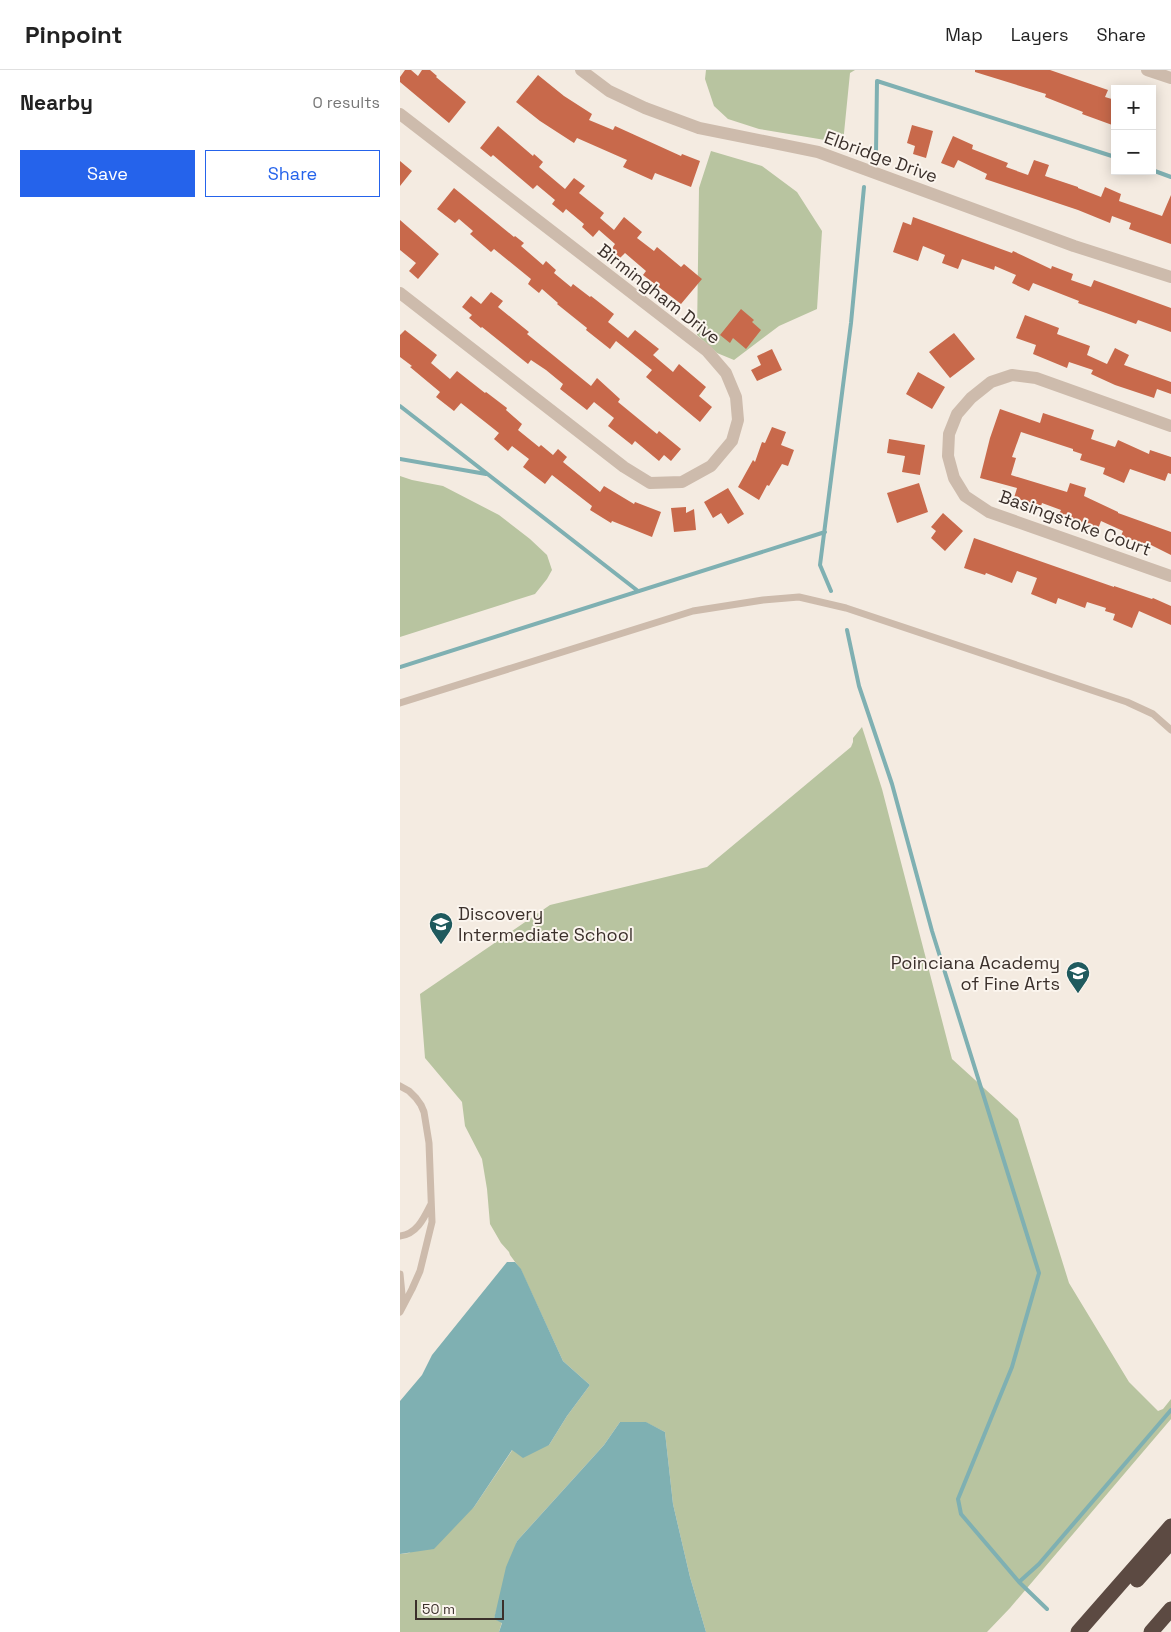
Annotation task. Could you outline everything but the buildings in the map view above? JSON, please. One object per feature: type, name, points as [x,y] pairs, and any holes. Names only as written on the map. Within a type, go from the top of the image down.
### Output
[{"type":"highway","points":[[1078,1632],[1171,1526]]},
{"type":"highway","points":[[1091,1632],[1171,1542]]},
{"type":"highway","points":[[1151,1632],[1171,1609]]},
{"type":"street","name":"Elbridge Drive","points":[[581,70],[610,91],[645,108],[699,128],[818,152],[1074,246],[1171,278]]},
{"type":"street","points":[[1147,70],[1171,78]]},
{"type":"street","name":"Birmingham Drive","points":[[400,114],[706,352],[726,374],[736,397],[738,420],[732,441],[711,466],[682,482],[650,482],[624,467],[400,293]]},
{"type":"street","name":"Basingstoke Court","points":[[1171,426],[1036,378],[1012,375],[991,382],[971,398],[957,414],[949,434],[948,456],[954,478],[965,496],[989,512],[1171,576]]},
{"type":"lane","points":[[400,703],[693,611],[763,600],[799,597],[846,608],[1127,702],[1153,714],[1171,730]]},
{"type":"lane","points":[[400,1086],[416,1098],[424,1112],[429,1143],[432,1222],[420,1271],[400,1312]]},
{"type":"lane","points":[[400,1236],[409,1233],[420,1224],[431,1204]]},
{"type":"lane","points":[[400,1274],[403,1304]]},
{"type":"green space","points":[[706,70],[855,70],[850,73],[843,143],[759,129],[728,119],[714,106],[705,79]]},
{"type":"green space","points":[[711,151],[762,166],[797,192],[822,231],[817,309],[779,326],[734,360],[717,353],[697,335],[699,188]]},
{"type":"green space","points":[[400,476],[443,486],[499,515],[547,555],[552,570],[547,579],[535,594],[400,637]]},
{"type":"green space","points":[[862,727],[882,789],[952,1059],[1018,1119],[1069,1283],[1129,1382],[1158,1411],[1163,1409],[1171,1399],[1171,1419],[1010,1608],[987,1632],[706,1632],[690,1577],[673,1504],[665,1432],[645,1422],[620,1422],[604,1445],[517,1541],[494,1619],[502,1622],[499,1632],[400,1632],[400,1554],[409,1553],[474,1507],[513,1449],[549,1445],[590,1385],[563,1361],[521,1270],[490,1224],[482,1159],[465,1126],[462,1102],[425,1058],[420,994],[550,905],[707,867],[851,747],[853,738]]},
{"type":"water","points":[[507,1262],[515,1262],[521,1269],[563,1361],[590,1385],[549,1445],[523,1458],[512,1450],[474,1507],[434,1549],[400,1554],[400,1401],[422,1375],[432,1355]]},
{"type":"water","points":[[620,1422],[646,1422],[665,1432],[673,1504],[690,1577],[706,1632],[499,1632],[502,1623],[494,1619],[506,1567],[517,1541],[604,1445]]},
{"type":"waterway","points":[[876,153],[877,81],[1111,156]]},
{"type":"waterway","points":[[1156,171],[1171,177]]},
{"type":"waterway","points":[[831,591],[820,565],[851,323],[864,187]]},
{"type":"waterway","points":[[400,406],[638,591]]},
{"type":"waterway","points":[[400,459],[486,474]]},
{"type":"waterway","points":[[400,667],[825,532]]},
{"type":"waterway","points":[[847,630],[859,686],[892,784],[932,931],[1039,1273],[1012,1367],[958,1499],[961,1514],[1019,1582],[1047,1609]]},
{"type":"waterway","points":[[1019,1582],[1039,1564],[1171,1410]]},
{"type":"place","name":"Discovery Intermediate School","points":[[441,945]]},
{"type":"place","name":"Poinciana Academy of Fine Arts","points":[[1078,994]]}]
